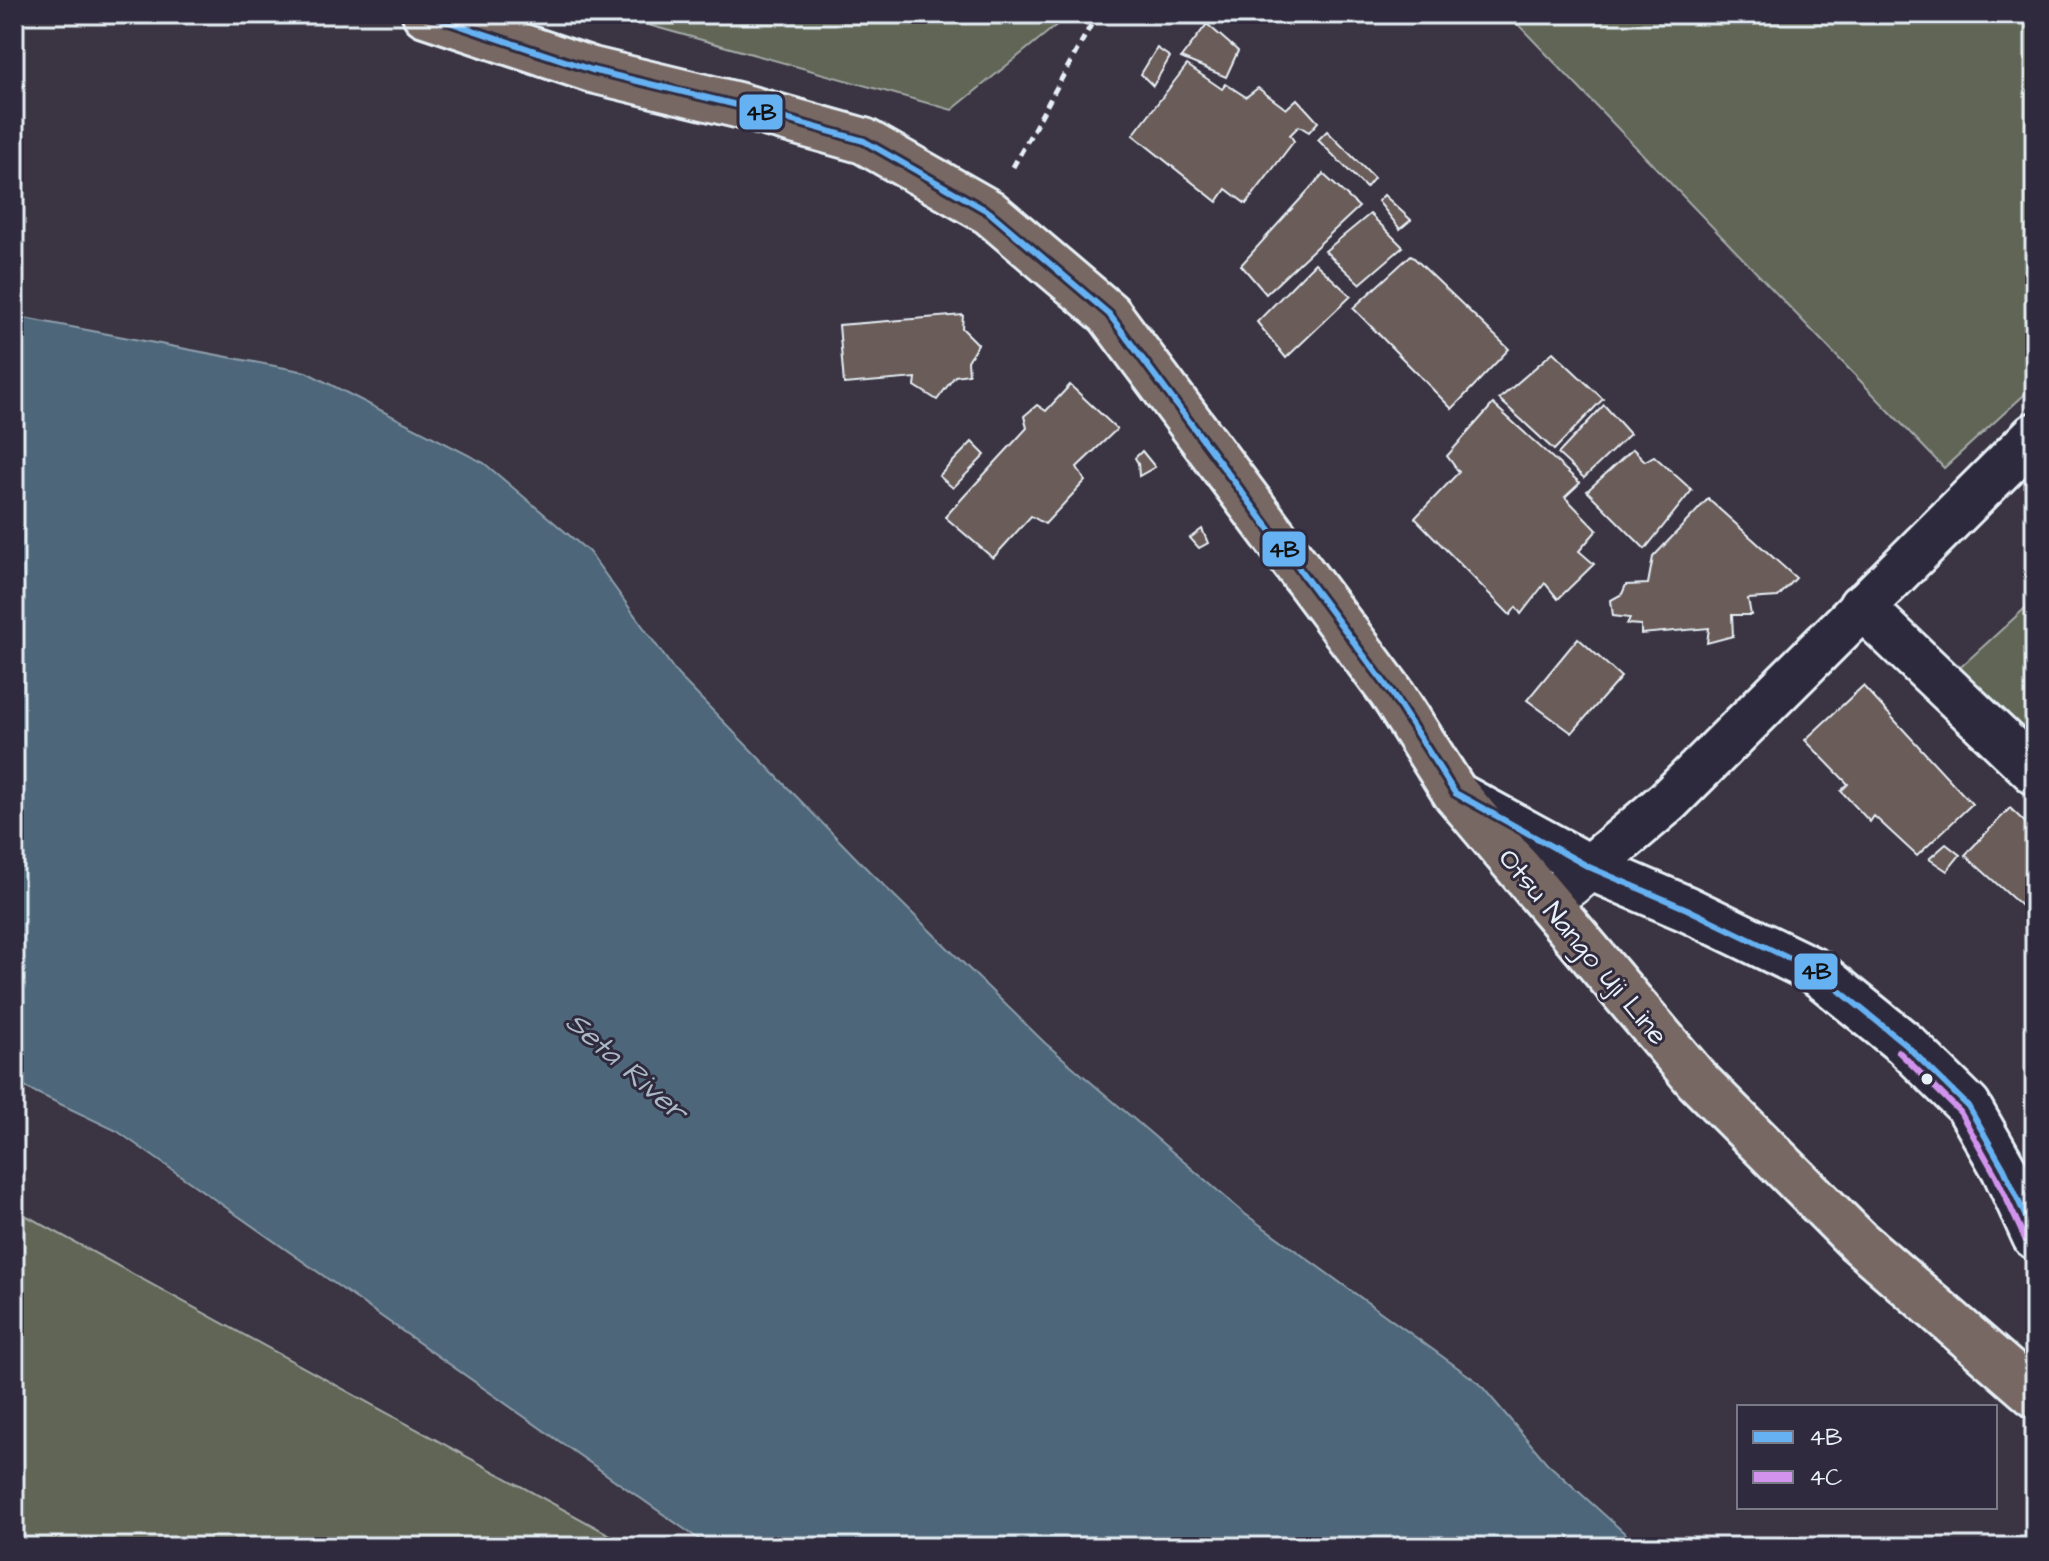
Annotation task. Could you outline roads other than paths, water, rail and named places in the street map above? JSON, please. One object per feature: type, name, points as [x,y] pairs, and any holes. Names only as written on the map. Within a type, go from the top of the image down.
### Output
[{"type":"main road","name":"Otsu Nango Uji Line","points":[[425,14],[592,70],[737,105],[864,141],[989,212],[1109,314],[1391,692],[1455,793],[1708,1091],[1858,1241],[2035,1395]]},
{"type":"street","points":[[1550,903],[1668,801],[2035,435]]},
{"type":"street","points":[[1861,606],[2035,772]]},
{"type":"street","points":[[1455,793],[1589,867],[1687,909],[1815,971],[1905,1044],[1968,1106],[2004,1169],[2035,1237]]},
{"type":"water","name":"Seta River","points":[[14,316],[306,372],[484,463],[589,552],[678,675],[869,871],[1045,1043],[1245,1214],[1479,1383],[1547,1463],[1640,1547],[710,1547],[117,1131],[14,1082]]}]
